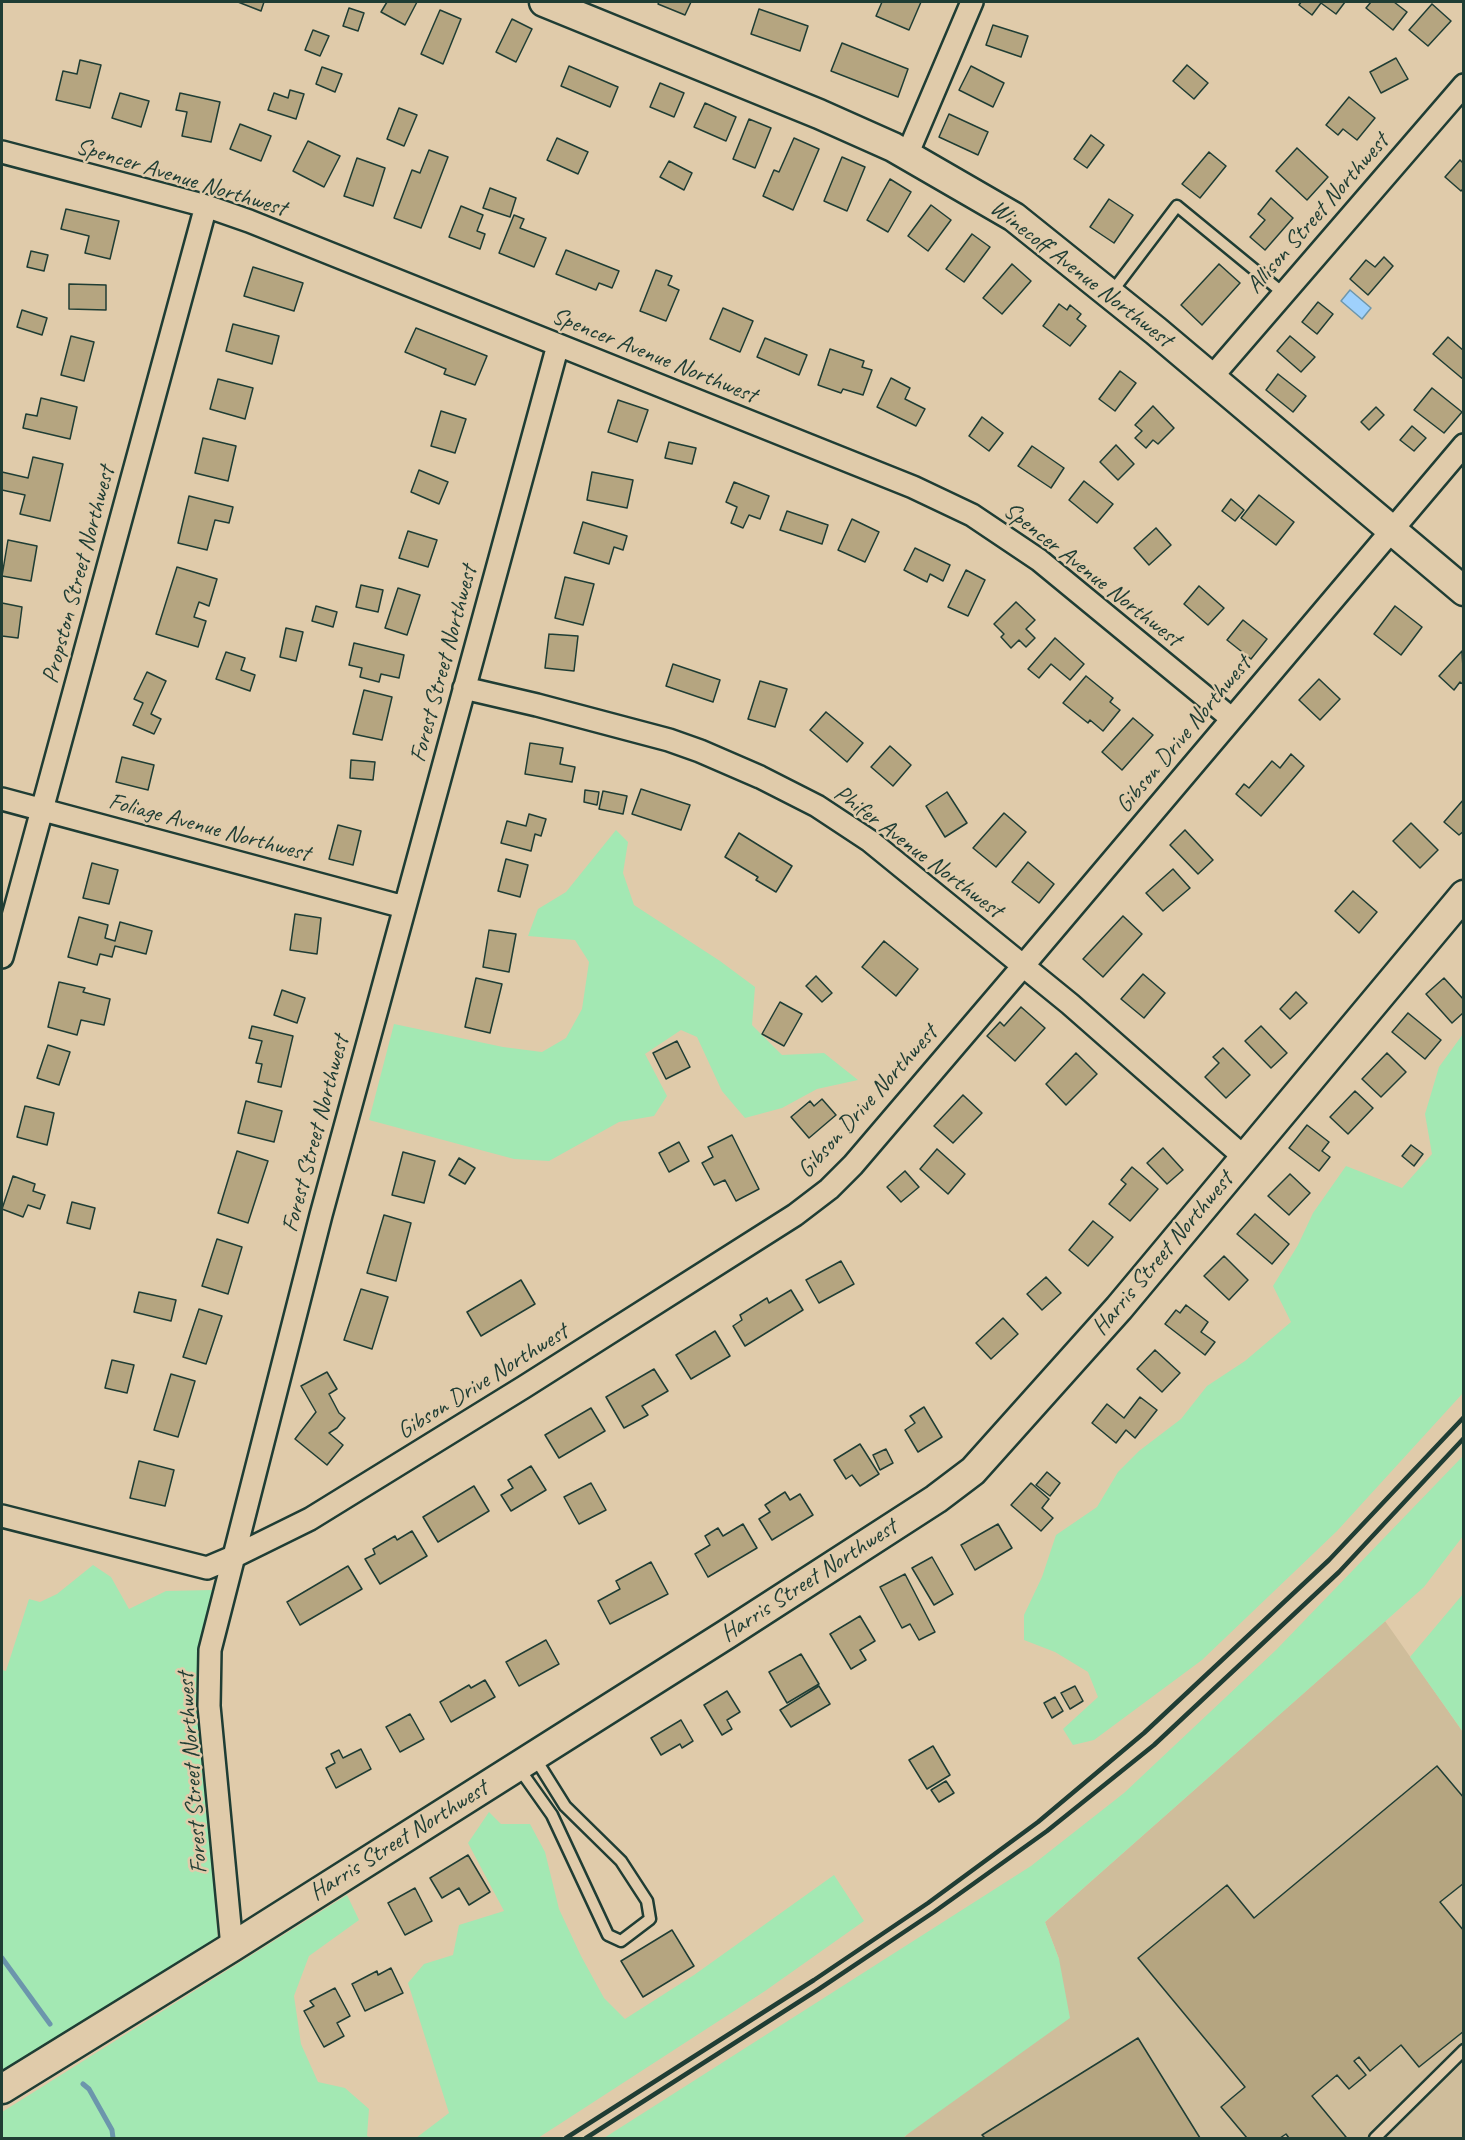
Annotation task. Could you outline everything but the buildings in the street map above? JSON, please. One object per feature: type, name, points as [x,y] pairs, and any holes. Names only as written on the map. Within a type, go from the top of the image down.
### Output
[{"type":"street","points":[[907,155],[972,2]]},
{"type":"street","name":"Winecoff Avenue Northwest","points":[[553,3],[819,114],[907,155],[1014,217],[1110,294],[1464,591]]},
{"type":"street","name":"Allison Street Northwest","points":[[1211,378],[1464,84]]},
{"type":"street","name":"Spencer Avenue Northwest","points":[[2,152],[206,207],[249,221],[913,487],[972,515],[1040,560],[1231,718]]},
{"type":"street","name":"Propston Street Northwest","points":[[2,957],[206,207]]},
{"type":"street","name":"Forest Street Northwest","points":[[232,1947],[209,1706],[210,1650],[318,1226],[558,345]]},
{"type":"street","name":"Gibson Drive Northwest","points":[[2,1516],[207,1568],[310,1519],[795,1215],[829,1189],[853,1164],[1464,444]]},
{"type":"street","name":"Phifer Avenue Northwest","points":[[464,688],[537,705],[699,751],[760,777],[817,806],[870,841],[1070,1004],[1244,1157]]},
{"type":"street","name":"Foliage Avenue Northwest","points":[[2,799],[404,907]]},
{"type":"street","name":"Harris Street Northwest","points":[[2,2089],[526,1761],[936,1499],[973,1471],[1119,1308],[1464,895]]},
{"type":"lane","points":[[1110,294],[1177,206],[1283,293]]},
{"type":"lane","points":[[526,1761],[565,1806],[621,1861],[647,1900],[650,1919],[621,1941],[608,1935],[526,1761]]},
{"type":"lane","points":[[552,1815],[565,1806]]},
{"type":"lane","points":[[1375,2139],[1464,2050]]},
{"type":"shaded area","points":[[1385,1621],[1463,1732],[1463,2138],[904,2138],[1059,1959],[1045,1922]]},
{"type":"green space","points":[[616,830],[628,842],[623,873],[634,905],[720,961],[755,987],[752,1025],[782,1055],[824,1053],[858,1080],[817,1089],[782,1108],[745,1118],[722,1091],[697,1037],[681,1030],[645,1054],[667,1096],[654,1116],[619,1122],[549,1161],[514,1159],[369,1120],[394,1024],[503,1047],[542,1052],[566,1038],[582,1009],[589,962],[575,940],[528,936],[538,909],[566,892]]},
{"type":"green space","points":[[1463,1034],[1463,1393],[1337,1531],[1202,1660],[1094,1740],[1073,1745],[1063,1729],[1098,1697],[1088,1672],[1055,1652],[1024,1640],[1024,1615],[1042,1577],[1056,1535],[1097,1507],[1118,1472],[1139,1451],[1181,1419],[1207,1386],[1245,1361],[1291,1322],[1273,1286],[1298,1245],[1313,1213],[1346,1166],[1402,1188],[1432,1154],[1425,1114],[1439,1067]]},
{"type":"green space","points":[[1463,1456],[1463,1536],[1424,1587],[1045,1922],[1059,1959],[1070,2018],[904,2138],[604,2138],[1031,1866],[1124,1793],[1276,1650]]},
{"type":"green space","points":[[93,1565],[111,1577],[129,1609],[166,1591],[212,1590],[200,1647],[200,1707],[218,1941],[2,2076],[2,1670],[6,1671],[29,1599],[40,1602],[57,1594]]},
{"type":"green space","points":[[1463,1594],[1463,1732],[1410,1657]]},
{"type":"green space","points":[[489,1812],[501,1824],[530,1824],[545,1852],[559,1909],[581,1956],[604,1998],[625,2019],[694,1975],[834,1875],[864,1921],[765,1991],[538,2138],[416,2138],[449,2113],[408,1983],[424,1964],[453,1955],[459,1925],[504,1911],[468,1843]]},
{"type":"green space","points":[[347,1895],[359,1920],[309,1956],[294,1996],[301,2044],[318,2082],[345,2088],[369,2109],[367,2136],[371,2138],[2,2138],[2,2112]]},
{"type":"water","points":[[1350,290],[1371,308],[1362,319],[1341,301]]},
{"type":"waterway","points":[[2,1958],[50,2024]]},
{"type":"waterway","points":[[83,2084],[89,2089],[112,2130],[113,2138]]},
{"type":"railway","points":[[566,2138],[814,1980],[928,1903],[1038,1822],[1144,1733],[1329,1560],[1464,1417]]},
{"type":"railway","points":[[586,2138],[819,1989],[934,1912],[1047,1831],[1154,1745],[1339,1572],[1464,1438]]}]
